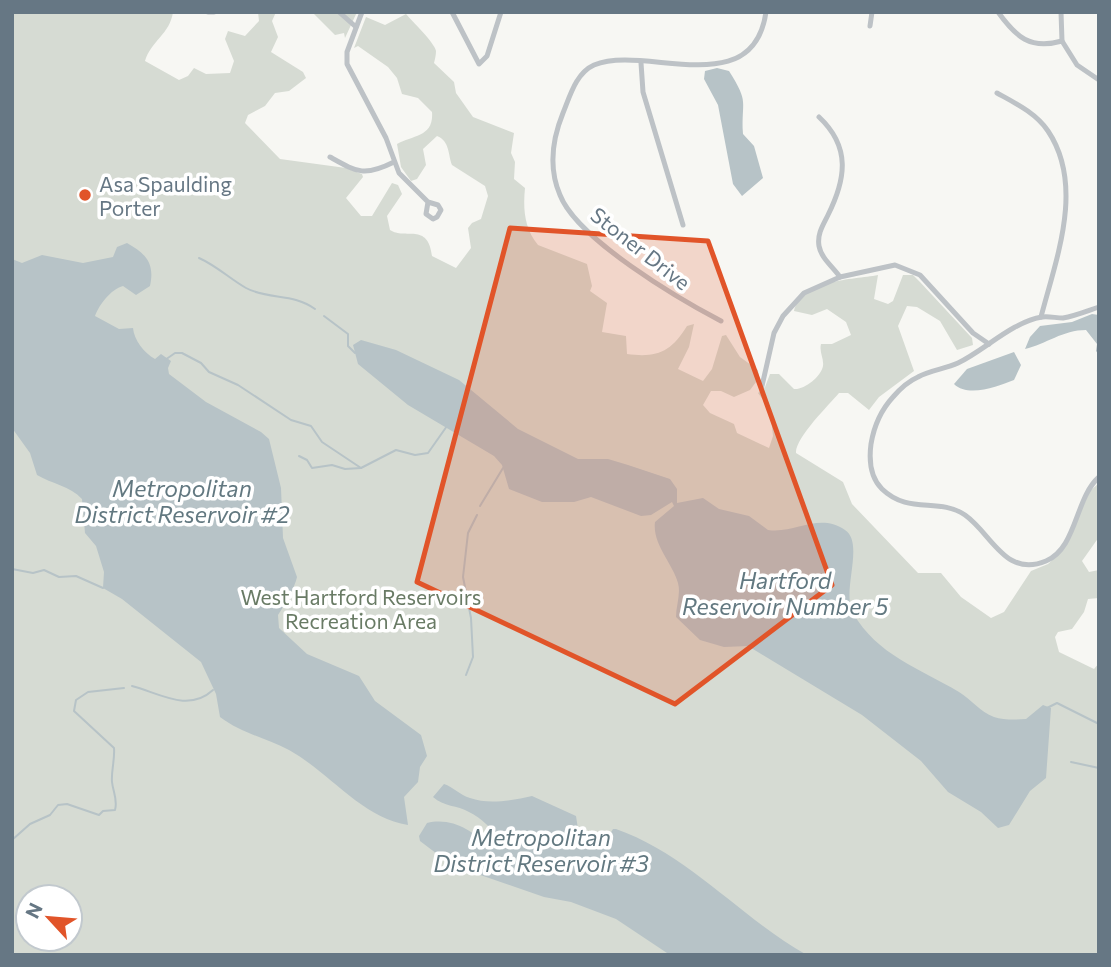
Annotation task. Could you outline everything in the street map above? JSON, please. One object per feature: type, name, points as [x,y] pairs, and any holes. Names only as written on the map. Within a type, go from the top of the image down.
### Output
[{"type":"street","points":[[339,12],[356,27]]},
{"type":"street","points":[[362,12],[347,52],[346,64],[387,138],[394,162],[405,180],[428,202]]},
{"type":"street","points":[[452,12],[479,64],[487,56],[501,12]]},
{"type":"street","name":"Stoner Drive","points":[[721,321],[667,292],[583,227],[560,197],[551,162],[555,132],[578,78],[591,66],[612,60],[709,65],[732,60],[753,47],[763,31],[765,12]]},
{"type":"street","points":[[870,26],[872,12]]},
{"type":"street","points":[[998,12],[1022,40],[1042,45],[1062,41]]},
{"type":"street","points":[[1061,12],[1062,41],[1077,65],[1099,80]]},
{"type":"street","points":[[641,63],[643,92],[683,225]]},
{"type":"street","points":[[996,93],[1025,108],[1048,130],[1062,162],[1067,199],[1061,240],[1041,317]]},
{"type":"street","points":[[819,117],[838,139],[843,157],[841,187],[818,241],[821,252],[840,277]]},
{"type":"street","points":[[330,157],[359,173],[378,170],[394,162]]},
{"type":"street","points":[[762,386],[774,333],[783,316],[804,293],[840,277],[895,265],[920,275],[973,333],[989,344]]},
{"type":"street","points":[[1099,307],[1063,318],[1041,317],[957,363],[916,377],[882,411],[873,431],[870,452],[872,475],[880,487],[895,499],[910,505],[947,507],[964,514],[1006,558],[1035,564],[1053,556],[1063,544],[1086,492],[1099,477]]},
{"type":"highlighted area","points":[[510,228],[708,241],[832,585],[675,704],[417,582]]},
{"type":"green space","name":"West Hartford Reservoirs Recreation Area","points":[[12,12],[173,12],[168,26],[151,48],[145,61],[179,80],[188,76],[194,68],[206,74],[230,73],[234,61],[225,39],[228,31],[245,36],[259,21],[258,12],[276,12],[272,21],[278,37],[271,52],[303,72],[306,78],[289,91],[275,93],[265,106],[248,115],[245,123],[280,159],[346,168],[362,174],[363,177],[346,198],[361,216],[372,216],[392,183],[398,185],[402,194],[387,216],[390,230],[421,235],[430,246],[432,256],[456,268],[471,248],[468,228],[481,219],[488,196],[485,186],[452,165],[444,141],[437,136],[423,149],[426,165],[417,179],[411,181],[401,167],[397,144],[426,131],[432,120],[432,112],[418,98],[402,94],[397,78],[388,67],[358,46],[354,48],[366,17],[385,25],[406,14],[432,43],[436,51],[434,63],[454,82],[456,93],[473,117],[514,133],[511,153],[515,162],[514,179],[525,188],[525,210],[530,232],[538,245],[587,264],[592,286],[590,291],[607,303],[602,332],[626,336],[627,354],[647,355],[669,347],[687,326],[694,324],[689,347],[678,369],[703,381],[712,369],[722,336],[726,335],[740,357],[758,370],[759,378],[750,390],[734,397],[721,391],[711,391],[703,405],[710,413],[734,424],[737,433],[769,448],[773,436],[770,409],[758,393],[765,387],[770,374],[779,374],[794,389],[807,385],[822,370],[821,344],[832,344],[851,335],[846,322],[827,309],[812,315],[794,311],[799,300],[817,287],[829,283],[878,275],[874,299],[888,304],[893,301],[903,275],[913,275],[972,338],[973,345],[957,350],[940,321],[917,307],[907,306],[898,326],[914,371],[879,397],[869,410],[848,393],[839,393],[801,439],[796,453],[843,482],[852,504],[918,573],[941,573],[961,597],[991,618],[1004,612],[1031,571],[1048,564],[1063,550],[1090,491],[1099,483],[1099,537],[1082,561],[1089,572],[1099,570],[1099,598],[1088,599],[1084,612],[1072,629],[1058,632],[1055,637],[1059,652],[1094,669],[1099,663],[1099,955],[12,955]]},
{"type":"green space","points":[[312,12],[357,12],[345,38],[344,33],[335,35]]},
{"type":"water","points":[[717,68],[729,71],[740,90],[743,102],[743,134],[754,146],[763,178],[742,196],[733,184],[718,105],[704,79],[705,71]]},
{"type":"water","name":"Metropolitan District Reservoir #2","points":[[127,243],[148,260],[151,271],[150,286],[136,295],[123,286],[114,290],[95,316],[119,329],[133,328],[140,346],[147,353],[155,359],[161,354],[171,361],[169,374],[206,402],[269,439],[281,488],[283,538],[297,577],[278,615],[279,628],[307,654],[359,676],[375,701],[421,735],[427,756],[420,767],[418,782],[404,797],[408,825],[391,821],[361,804],[289,750],[236,727],[220,717],[216,694],[201,662],[122,599],[103,588],[104,572],[96,546],[85,533],[82,499],[72,491],[37,475],[30,453],[12,428],[12,259],[22,263],[42,255],[83,263],[113,257],[117,247]]},
{"type":"water","points":[[1092,314],[1099,315],[1099,355],[1096,351],[1097,344],[1086,330],[1070,332],[1025,349],[1030,337],[1040,326],[1072,322]]},
{"type":"water","name":"Hartford Reservoir Number 5","points":[[361,340],[396,350],[459,380],[518,429],[578,459],[608,459],[670,479],[677,489],[677,503],[703,498],[719,509],[749,516],[768,530],[826,523],[845,530],[851,536],[853,546],[850,604],[853,613],[874,640],[900,659],[959,692],[994,717],[1026,719],[1043,705],[1051,708],[1046,778],[1030,791],[1009,825],[998,828],[981,812],[948,792],[921,761],[862,715],[748,646],[724,647],[700,640],[676,617],[678,583],[655,530],[655,522],[674,506],[672,502],[651,515],[641,516],[591,497],[574,502],[542,502],[509,489],[502,465],[494,456],[408,405],[358,364],[353,345]]},
{"type":"water","points":[[1014,352],[1021,365],[1014,380],[992,388],[975,390],[960,388],[954,384],[967,369]]},
{"type":"water","name":"Metropolitan District Reservoir #3","points":[[444,784],[477,800],[509,800],[532,796],[576,816],[578,829],[589,841],[604,840],[613,829],[642,840],[691,870],[759,923],[807,955],[670,955],[616,919],[571,902],[544,897],[463,869],[445,860],[420,841],[419,836],[427,823],[445,822],[461,826],[488,848],[494,847],[499,837],[474,814],[433,797]]},
{"type":"waterway","points":[[199,258],[254,292],[290,298],[315,309]]},
{"type":"waterway","points":[[324,316],[348,334],[348,346],[355,353]]},
{"type":"waterway","points":[[165,360],[175,353],[182,353],[201,363],[209,372],[238,385],[291,420],[311,426],[322,442],[361,468],[396,450],[415,455],[428,453],[447,426]]},
{"type":"waterway","points":[[299,456],[307,460],[312,468],[332,465],[345,469],[361,468]]},
{"type":"waterway","points":[[480,506],[503,468]]},
{"type":"waterway","points":[[466,675],[473,657],[471,618],[463,577],[468,533],[477,515]]},
{"type":"waterway","points":[[12,569],[33,573],[44,570],[59,577],[76,576],[103,588]]},
{"type":"waterway","points":[[132,686],[184,701],[203,697],[213,690]]},
{"type":"waterway","points":[[12,840],[30,824],[50,815],[58,805],[67,804],[99,815],[103,811],[115,810],[112,778],[114,748],[74,711],[76,700],[88,692],[124,688]]},
{"type":"waterway","points":[[1047,708],[1057,703],[1099,724]]},
{"type":"waterway","points":[[1071,762],[1099,768]]},
{"type":"place","name":"Asa Spaulding Porter","points":[[85,195]]}]
